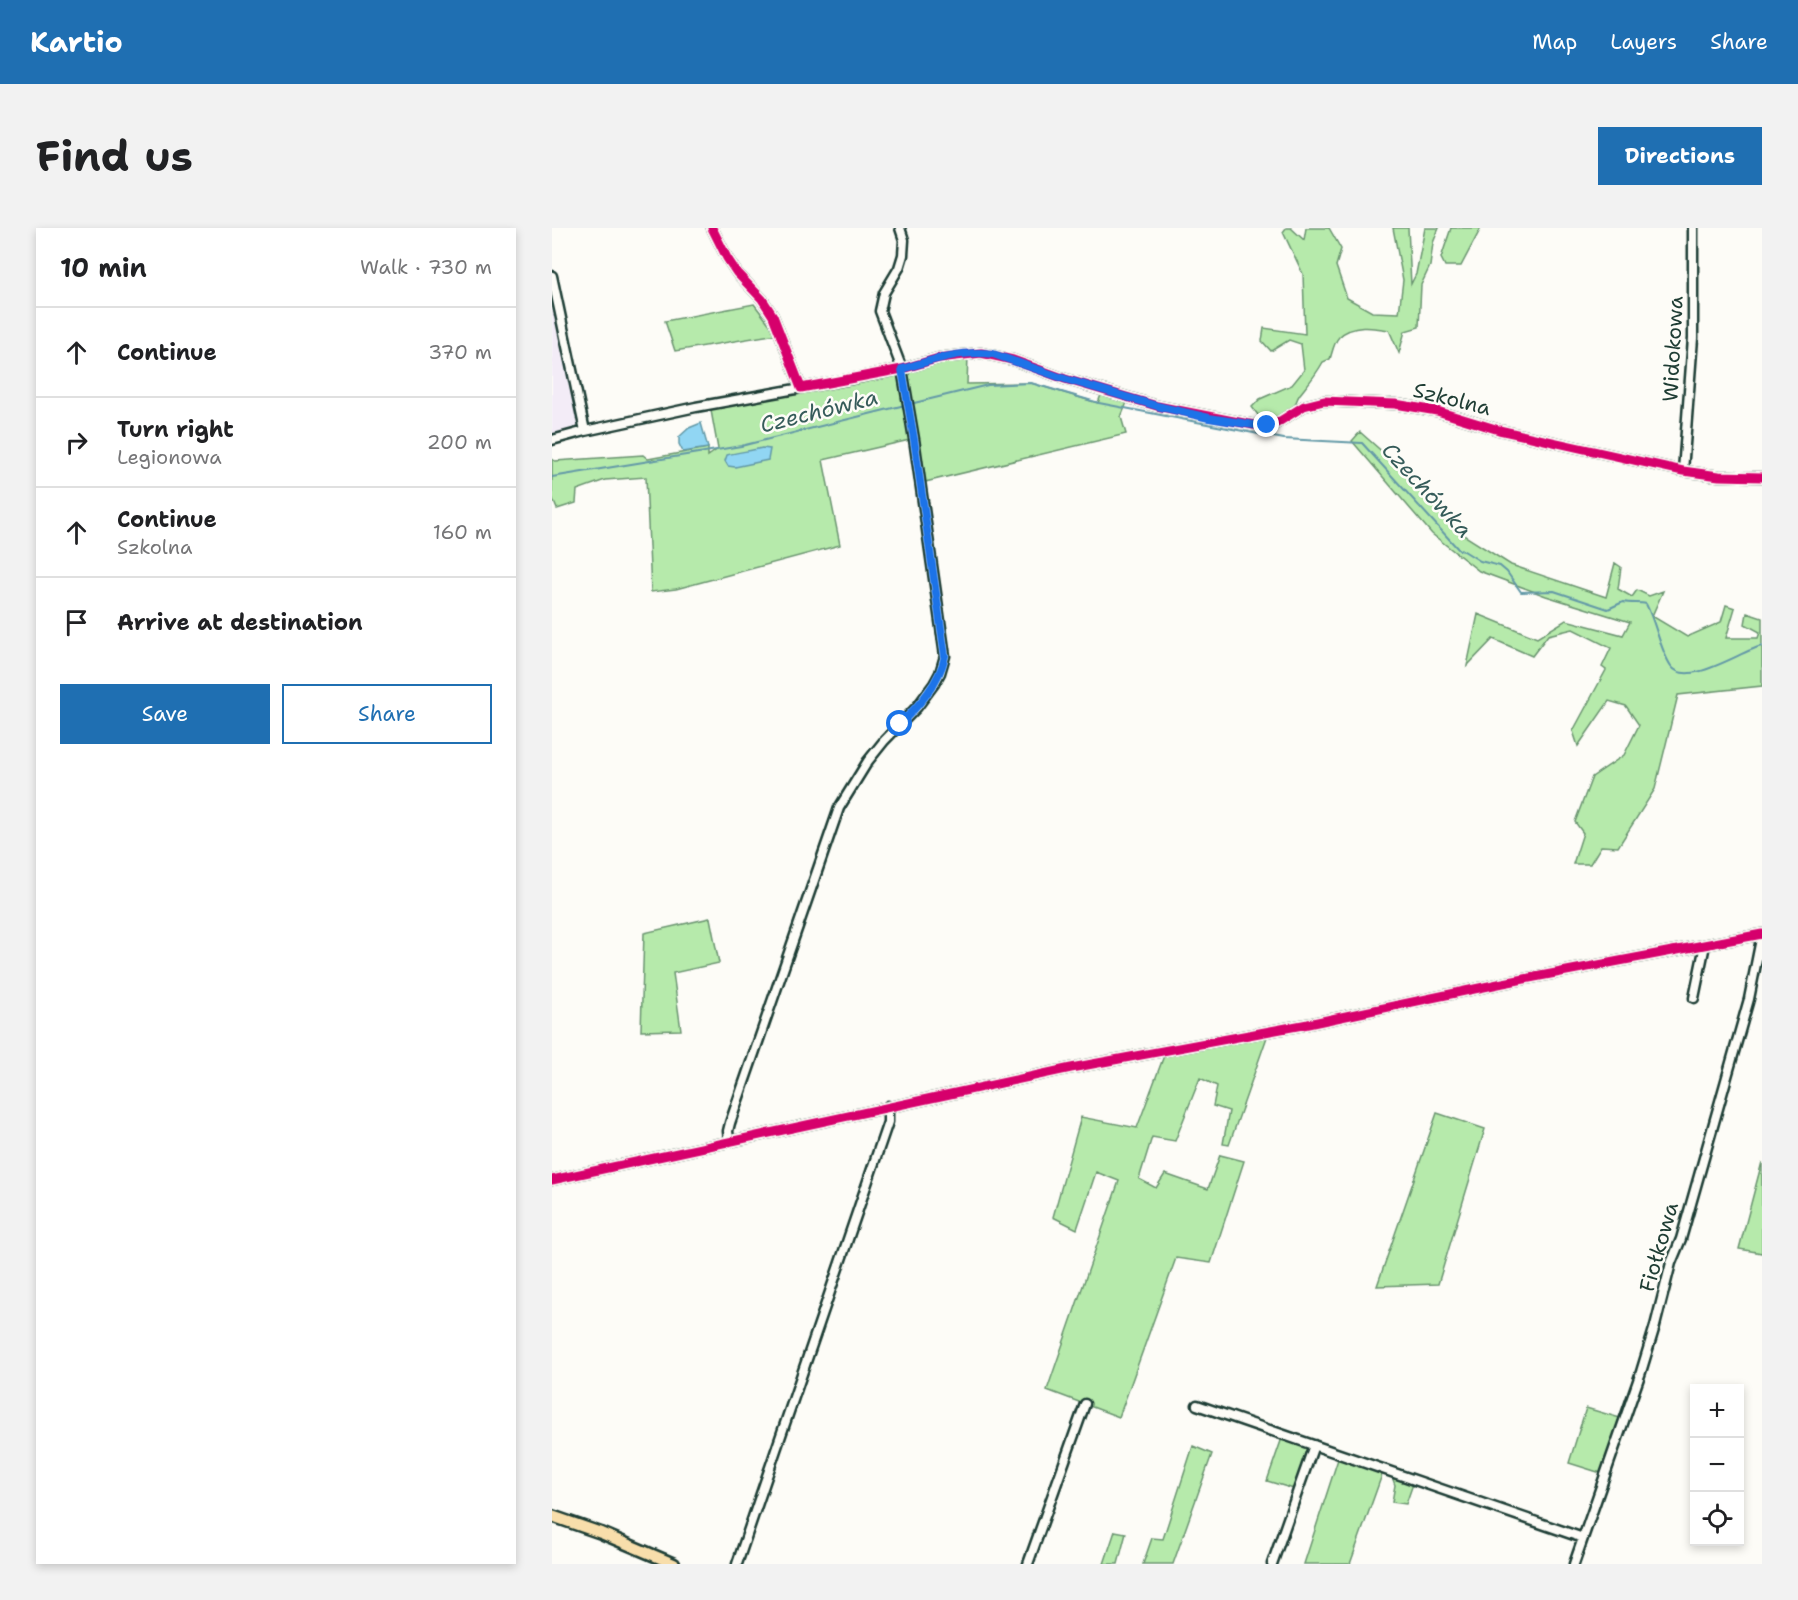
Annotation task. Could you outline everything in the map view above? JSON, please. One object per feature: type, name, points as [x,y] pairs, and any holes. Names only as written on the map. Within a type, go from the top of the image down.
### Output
[{"type":"main road","points":[[552,1516],[601,1533],[674,1564]]},
{"type":"street","points":[[711,228],[732,266],[762,299],[773,316],[801,388]]},
{"type":"street","points":[[729,1141],[728,1131],[763,1024],[839,808],[868,761],[917,707],[934,684],[943,664],[945,644],[902,369],[880,311],[884,293],[903,255],[904,240],[900,228]]},
{"type":"street","name":"Widokowa","points":[[1683,471],[1693,338],[1693,228]]},
{"type":"street","points":[[553,272],[585,431]]},
{"type":"street","name":"Szkolna","points":[[552,440],[696,407],[902,369],[939,358],[981,352],[1157,406],[1254,425],[1277,423],[1304,406],[1324,401],[1395,404],[1437,411],[1499,430],[1683,471],[1719,476],[1762,477]]},
{"type":"street","points":[[552,1180],[888,1106],[1157,1051],[1270,1032],[1503,983],[1762,934]]},
{"type":"street","name":"Fiołkowa","points":[[1574,1564],[1655,1326],[1671,1263],[1681,1239],[1749,999],[1762,934]]},
{"type":"street","points":[[1694,998],[1706,945]]},
{"type":"street","points":[[737,1564],[888,1122],[888,1106]]},
{"type":"street","points":[[1028,1564],[1085,1404]]},
{"type":"street","points":[[1197,1405],[1583,1538]]},
{"type":"street","points":[[1272,1564],[1314,1445]]},
{"type":"shaded area","points":[[552,293],[581,426],[552,434]]},
{"type":"green space","points":[[1286,228],[1291,228],[1304,240],[1306,228],[1329,228],[1341,249],[1336,266],[1347,298],[1372,312],[1399,313],[1403,280],[1393,228],[1408,228],[1411,284],[1416,274],[1425,228],[1439,228],[1433,243],[1430,266],[1421,285],[1419,327],[1405,331],[1399,353],[1389,330],[1356,328],[1344,333],[1336,342],[1330,359],[1323,362],[1294,407],[1280,418],[1264,423],[1252,407],[1260,399],[1292,385],[1304,370],[1301,344],[1289,340],[1271,351],[1262,341],[1264,328],[1305,334],[1303,274],[1283,232]]},
{"type":"green space","points":[[1451,228],[1481,228],[1461,266],[1445,266],[1441,258]]},
{"type":"green space","points":[[754,304],[777,334],[675,351],[665,321]]},
{"type":"green space","points":[[968,356],[967,384],[1031,383],[1098,403],[1102,392],[1128,400],[1121,417],[1126,434],[921,483],[914,439],[823,460],[840,545],[676,589],[651,592],[646,477],[605,480],[577,490],[576,503],[557,509],[552,497],[552,459],[555,461],[643,455],[648,459],[708,448],[708,456],[718,449],[710,405]]},
{"type":"green space","points":[[1360,432],[1395,463],[1441,514],[1465,536],[1511,565],[1606,597],[1615,563],[1621,567],[1618,589],[1632,597],[1637,590],[1649,596],[1663,591],[1652,616],[1687,637],[1721,622],[1726,605],[1735,608],[1726,638],[1758,638],[1760,632],[1745,624],[1747,613],[1762,618],[1762,686],[1678,695],[1655,789],[1618,847],[1601,846],[1590,864],[1573,864],[1583,833],[1575,822],[1592,777],[1624,755],[1639,725],[1626,706],[1609,701],[1578,746],[1573,731],[1606,670],[1602,667],[1611,648],[1573,629],[1548,635],[1532,656],[1493,639],[1467,666],[1478,614],[1537,638],[1566,620],[1623,635],[1630,622],[1546,596],[1479,571],[1432,534],[1352,441]]},
{"type":"green space","points":[[710,918],[719,963],[673,973],[681,1030],[641,1031],[644,933]]},
{"type":"green space","points":[[1267,1037],[1229,1145],[1223,1144],[1229,1111],[1213,1106],[1217,1086],[1200,1078],[1175,1141],[1152,1137],[1139,1179],[1156,1188],[1165,1174],[1208,1189],[1220,1155],[1244,1161],[1211,1263],[1176,1258],[1119,1417],[1047,1390],[1119,1181],[1096,1172],[1077,1229],[1053,1217],[1081,1117],[1137,1128],[1165,1053]]},
{"type":"green space","points":[[1437,1113],[1485,1129],[1438,1284],[1377,1286]]},
{"type":"green space","points":[[1762,1162],[1762,1253],[1739,1249]]},
{"type":"green space","points":[[1586,1408],[1620,1418],[1601,1473],[1569,1463]]},
{"type":"green space","points":[[1282,1438],[1309,1447],[1294,1489],[1267,1481]]},
{"type":"green space","points":[[1193,1446],[1212,1454],[1173,1564],[1143,1564],[1152,1538],[1163,1539]]},
{"type":"green space","points":[[1339,1456],[1383,1472],[1350,1564],[1304,1564]]},
{"type":"green space","points":[[1391,1474],[1414,1481],[1406,1504],[1392,1502],[1395,1485]]},
{"type":"green space","points":[[1115,1531],[1126,1533],[1118,1564],[1104,1564]]},
{"type":"water","points":[[701,423],[708,448],[683,452],[679,444],[679,437],[689,428]]},
{"type":"water","points":[[762,448],[770,449],[768,460],[735,467],[728,466],[725,461],[727,455]]},
{"type":"waterway","name":"Czechówka","points":[[910,404],[988,385],[1031,383],[1099,403],[1284,439],[1362,443],[1459,550],[1480,561],[1500,566],[1521,592],[1554,591],[1608,609],[1623,602],[1646,604],[1667,660],[1679,672],[1702,671],[1762,646]]},
{"type":"waterway","name":"Czechówka","points":[[552,477],[741,446],[905,405]]},
{"type":"cycle path","points":[[712,228],[737,273],[762,299],[773,316],[801,388],[902,369],[939,358],[981,353],[1013,360],[1065,379],[1157,406],[1254,425],[1277,423],[1304,406],[1324,401],[1395,404],[1437,411],[1499,430],[1683,471],[1719,476],[1762,477]]},
{"type":"cycle path","points":[[552,1180],[1071,1068],[1308,1024],[1503,983],[1762,934]]},
{"type":"route","points":[[900,724],[917,707],[934,684],[945,656],[902,369],[939,358],[981,352],[1157,406],[1209,418],[1267,425]]}]
